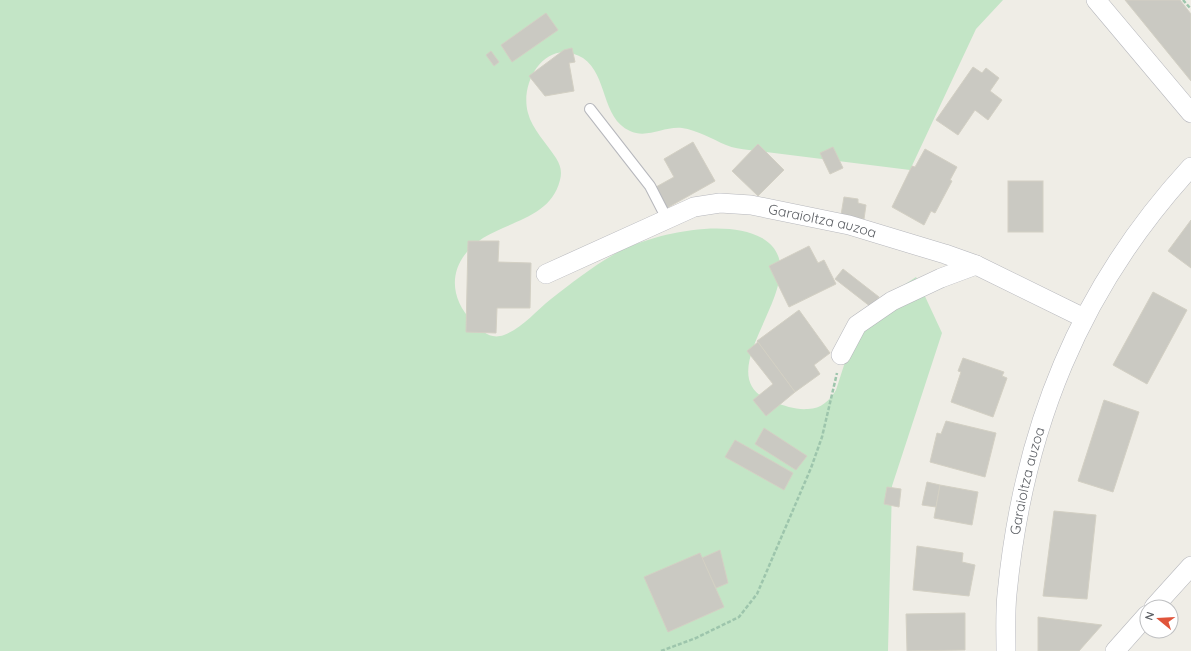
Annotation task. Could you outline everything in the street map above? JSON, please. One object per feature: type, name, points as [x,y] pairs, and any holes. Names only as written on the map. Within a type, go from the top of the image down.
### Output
[{"type":"street","points":[[1096,0],[1191,113]]},
{"type":"street","name":"Garaioltza auzoa","points":[[1006,651],[1007,595],[1014,532],[1029,461],[1051,394],[1076,333],[1116,261],[1171,188],[1191,167]]},
{"type":"street","name":"Garaioltza auzoa","points":[[546,274],[694,207],[720,203],[751,205],[850,225],[945,254],[976,265],[1084,318]]},
{"type":"street","points":[[841,355],[857,325],[892,301],[940,278],[976,265]]},
{"type":"street","points":[[1161,599],[1191,567]]},
{"type":"street","points":[[1115,651],[1139,624]]},
{"type":"lane","points":[[590,109],[650,186],[668,218]]},
{"type":"path","points":[[1183,0],[1191,9]]},
{"type":"path","points":[[661,651],[696,638],[739,617],[757,594],[813,462],[822,437],[841,355]]},
{"type":"green space","points":[[0,0],[1003,0],[976,29],[910,170],[731,147],[699,133],[682,128],[643,134],[636,133],[621,125],[614,116],[597,75],[591,65],[583,58],[570,53],[558,53],[547,57],[539,65],[532,76],[526,101],[528,113],[533,125],[560,166],[560,180],[555,192],[548,202],[539,210],[483,238],[472,247],[463,257],[455,278],[455,289],[458,301],[464,312],[487,334],[499,336],[516,329],[551,299],[595,266],[624,249],[638,243],[673,233],[712,228],[747,232],[762,238],[778,255],[780,276],[773,300],[753,349],[748,371],[754,389],[774,402],[799,409],[813,409],[825,403],[836,390],[855,331],[877,303],[916,277],[942,333],[892,486],[888,651],[0,651]]},
{"type":"building","points":[[1125,0],[1180,0],[1191,14],[1191,81]]},
{"type":"building","points":[[546,13],[558,30],[512,62],[501,45]]},
{"type":"building","points":[[572,48],[575,62],[569,63],[574,91],[545,96],[529,76],[564,50]]},
{"type":"building","points":[[491,51],[499,62],[494,66],[486,55]]},
{"type":"building","points":[[973,67],[982,73],[986,68],[999,78],[990,91],[1002,100],[988,120],[975,110],[958,135],[936,120]]},
{"type":"building","points":[[693,142],[715,181],[667,208],[656,187],[674,177],[664,159]]},
{"type":"building","points":[[758,144],[784,170],[758,196],[732,171]]},
{"type":"building","points":[[833,147],[843,168],[830,174],[820,153]]},
{"type":"building","points":[[925,149],[957,167],[950,180],[952,181],[935,213],[931,211],[924,225],[892,207],[912,166],[915,167]]},
{"type":"building","points":[[1008,181],[1043,181],[1043,232],[1008,232]]},
{"type":"building","points":[[844,197],[858,199],[858,203],[866,205],[864,219],[841,215]]},
{"type":"building","points":[[1191,220],[1191,268],[1168,251]]},
{"type":"building","points":[[468,241],[499,241],[498,262],[531,263],[530,308],[497,308],[496,333],[466,332]]},
{"type":"building","points":[[809,246],[818,263],[824,260],[836,284],[789,307],[769,266]]},
{"type":"building","points":[[843,269],[879,297],[871,307],[835,279]]},
{"type":"building","points":[[1153,292],[1187,310],[1147,384],[1113,365]]},
{"type":"building","points":[[799,310],[830,353],[814,365],[820,374],[795,392],[757,341]]},
{"type":"building","points":[[758,342],[795,392],[766,416],[753,400],[773,384],[747,351]]},
{"type":"building","points":[[963,358],[1004,372],[1002,376],[1007,378],[993,417],[951,402],[961,372],[958,371]]},
{"type":"building","points":[[1104,400],[1139,412],[1113,492],[1078,481]]},
{"type":"building","points":[[946,421],[996,433],[985,477],[930,462],[937,433],[941,434]]},
{"type":"building","points":[[764,428],[807,456],[796,470],[755,444]]},
{"type":"building","points":[[735,440],[793,473],[784,490],[725,457]]},
{"type":"building","points":[[927,482],[940,485],[936,507],[922,505]]},
{"type":"building","points":[[940,485],[978,492],[972,525],[934,518]]},
{"type":"building","points":[[887,487],[901,489],[899,507],[884,504]]},
{"type":"building","points":[[1054,511],[1096,515],[1087,599],[1043,596]]},
{"type":"building","points":[[917,546],[963,553],[962,562],[975,565],[969,596],[913,590]]},
{"type":"building","points":[[720,550],[728,583],[716,588],[702,558]]},
{"type":"building","points":[[700,553],[724,607],[668,632],[644,577]]},
{"type":"building","points":[[965,613],[965,650],[907,651],[906,614]]},
{"type":"building","points":[[1038,617],[1102,625],[1079,651],[1038,651]]}]
